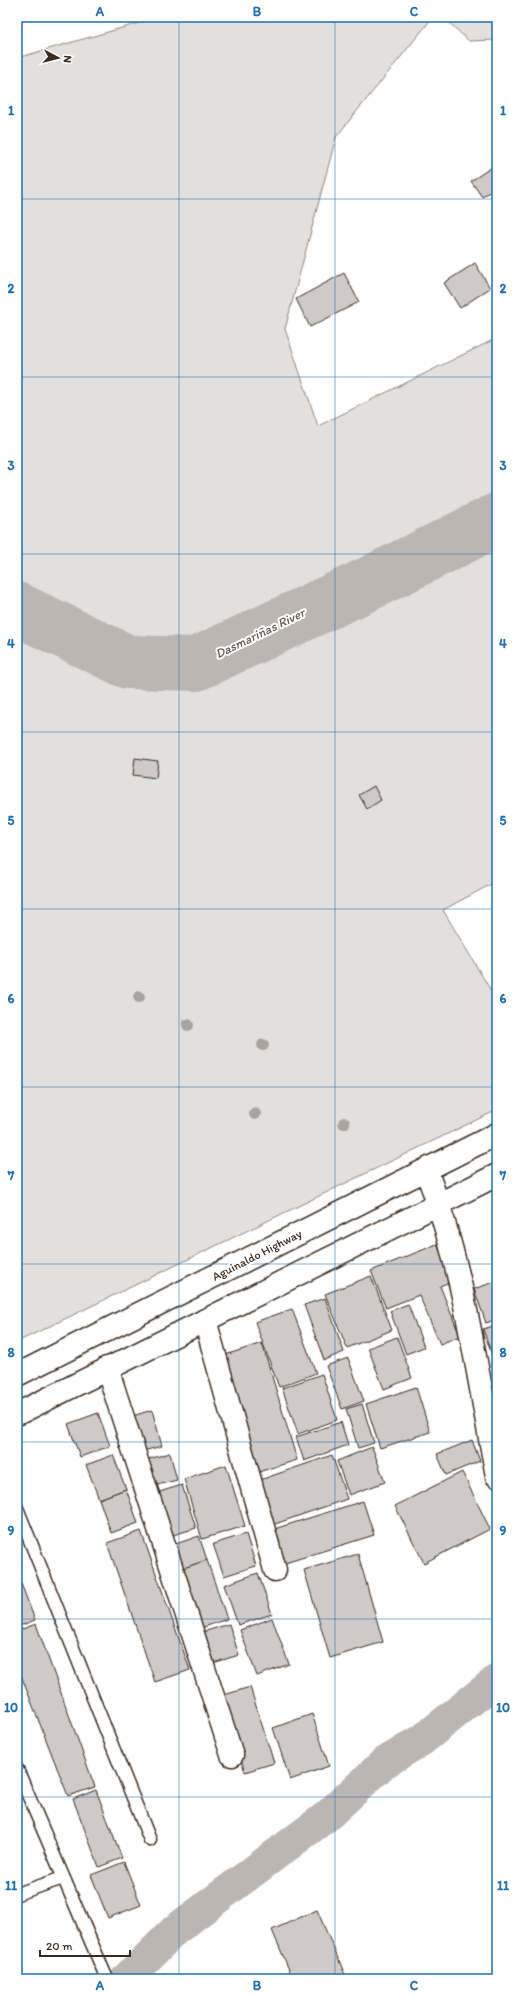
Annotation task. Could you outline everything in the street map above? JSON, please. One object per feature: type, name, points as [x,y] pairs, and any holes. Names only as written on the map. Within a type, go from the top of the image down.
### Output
[{"type":"main road","name":"Aguinaldo Highway","points":[[17,1375],[497,1134]]},
{"type":"main road","points":[[426,1170],[439,1204],[460,1282],[497,1476]]},
{"type":"main road","points":[[17,1414],[497,1175]]},
{"type":"main road","points":[[205,1320],[275,1570]]},
{"type":"main road","points":[[107,1368],[232,1755]]},
{"type":"lane","points":[[17,1508],[150,1840]]},
{"type":"lane","points":[[17,1769],[62,1878],[107,1979]]},
{"type":"lane","points":[[17,1894],[62,1878]]},
{"type":"shaded area","points":[[160,17],[433,17],[336,137],[285,329],[318,426],[497,338],[497,881],[443,910],[497,1001],[497,1110],[17,1342],[17,58]]},
{"type":"shaded area","points":[[443,17],[497,17],[497,40],[469,41]]},
{"type":"building","points":[[492,167],[497,174],[497,187],[482,197],[471,181]]},
{"type":"building","points":[[475,263],[490,288],[460,308],[444,283]]},
{"type":"building","points":[[344,273],[359,302],[310,327],[296,299]]},
{"type":"building","points":[[135,758],[158,761],[156,778],[133,775]]},
{"type":"building","points":[[374,786],[381,800],[367,809],[359,795]]},
{"type":"building","points":[[437,1244],[452,1281],[440,1286],[460,1336],[440,1344],[419,1295],[386,1308],[371,1271]]},
{"type":"building","points":[[371,1276],[392,1330],[347,1348],[325,1294]]},
{"type":"building","points":[[497,1281],[497,1319],[486,1323],[474,1289]]},
{"type":"building","points":[[325,1298],[344,1352],[324,1360],[304,1305]]},
{"type":"building","points":[[408,1304],[424,1347],[406,1354],[390,1311]]},
{"type":"building","points":[[292,1309],[316,1373],[279,1387],[255,1322]]},
{"type":"building","points":[[497,1325],[497,1357],[493,1358],[483,1329]]},
{"type":"building","points":[[397,1337],[412,1378],[384,1389],[368,1348]]},
{"type":"building","points":[[262,1343],[297,1460],[255,1473],[219,1357]]},
{"type":"building","points":[[348,1358],[364,1401],[342,1409],[326,1366]]},
{"type":"building","points":[[322,1374],[337,1420],[298,1434],[282,1388]]},
{"type":"building","points":[[416,1387],[430,1432],[380,1448],[366,1404]]},
{"type":"building","points":[[362,1404],[374,1443],[358,1448],[346,1409]]},
{"type":"building","points":[[152,1410],[162,1446],[139,1452],[129,1417]]},
{"type":"building","points":[[98,1413],[110,1446],[80,1457],[68,1424]]},
{"type":"building","points":[[341,1422],[348,1445],[304,1461],[296,1437]]},
{"type":"building","points":[[472,1440],[480,1461],[446,1475],[437,1454]]},
{"type":"building","points":[[372,1447],[385,1482],[349,1495],[337,1461]]},
{"type":"building","points":[[170,1453],[177,1480],[149,1487],[142,1461]]},
{"type":"building","points":[[113,1455],[126,1489],[99,1499],[86,1465]]},
{"type":"building","points":[[332,1455],[347,1499],[272,1525],[257,1481]]},
{"type":"building","points":[[226,1465],[245,1526],[202,1539],[184,1479]]},
{"type":"building","points":[[462,1472],[490,1529],[424,1563],[395,1506]]},
{"type":"building","points":[[182,1485],[196,1528],[167,1537],[153,1494]]},
{"type":"building","points":[[126,1489],[138,1523],[111,1533],[99,1499]]},
{"type":"building","points":[[363,1501],[374,1535],[282,1564],[271,1530]]},
{"type":"building","points":[[141,1531],[190,1670],[155,1682],[107,1543]]},
{"type":"building","points":[[246,1534],[256,1566],[224,1576],[213,1544]]},
{"type":"building","points":[[199,1536],[207,1560],[181,1569],[173,1545]]},
{"type":"building","points":[[358,1554],[383,1642],[330,1658],[304,1570]]},
{"type":"building","points":[[207,1560],[227,1619],[201,1628],[181,1569]]},
{"type":"building","points":[[258,1573],[272,1614],[238,1625],[224,1585]]},
{"type":"building","points":[[20,1581],[35,1620],[17,1627],[17,1582]]},
{"type":"building","points":[[272,1618],[289,1664],[257,1676],[240,1630]]},
{"type":"building","points":[[36,1624],[95,1787],[68,1796],[17,1665],[17,1631]]},
{"type":"building","points":[[229,1624],[239,1655],[213,1663],[203,1632]]},
{"type":"building","points":[[250,1687],[274,1763],[245,1772],[221,1696]]},
{"type":"building","points":[[312,1714],[329,1766],[290,1780],[273,1728]]},
{"type":"building","points":[[96,1790],[122,1858],[99,1867],[73,1799]]},
{"type":"building","points":[[124,1862],[141,1905],[108,1918],[91,1875]]},
{"type":"building","points":[[317,1910],[347,1979],[293,1979],[272,1930]]},
{"type":"waterway","name":"Dasmariñas River","points":[[17,609],[128,662],[196,664],[364,586],[497,520]]},
{"type":"waterway","points":[[126,1979],[175,1930],[327,1816],[384,1763],[422,1740],[497,1680]]}]
